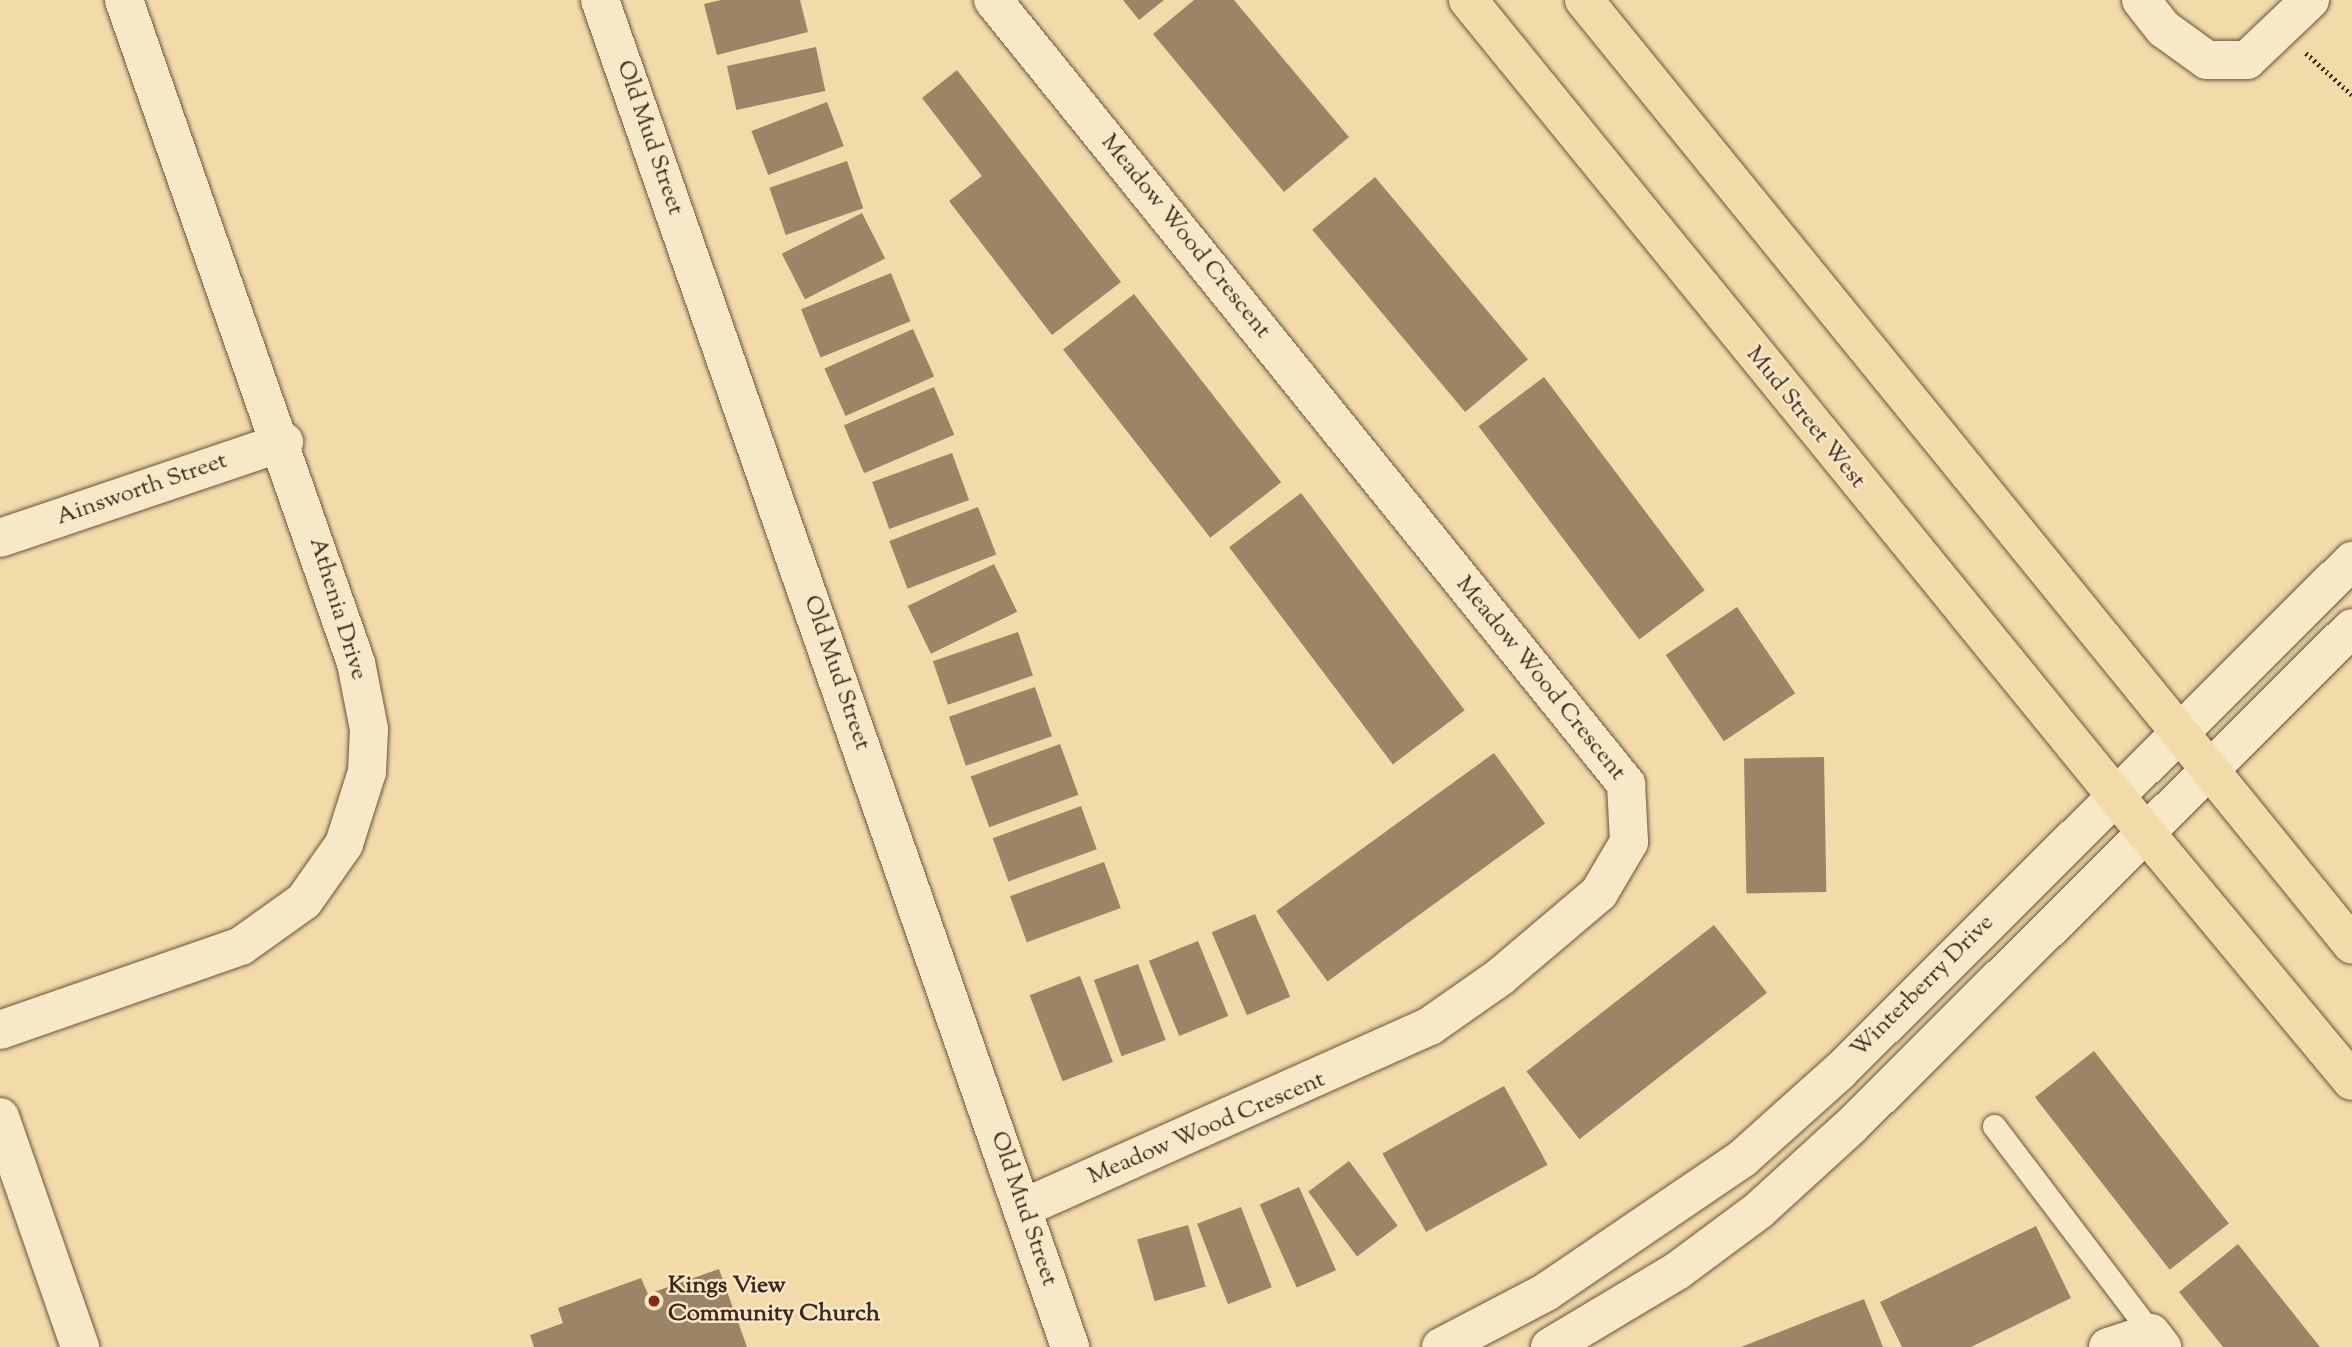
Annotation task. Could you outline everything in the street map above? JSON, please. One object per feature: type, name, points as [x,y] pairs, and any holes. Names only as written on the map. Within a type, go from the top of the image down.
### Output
[{"type":"main road","name":"Mud Street West","points":[[1468,0],[2112,795],[2347,1076]]},
{"type":"main road","points":[[1584,0],[2352,945]]},
{"type":"street","name":"Athenia Drive","points":[[0,1030],[241,946],[304,901],[344,844],[367,772],[369,729],[356,663],[284,442],[124,0]]},
{"type":"street","name":"Old Mud Street","points":[[600,0],[1024,1208],[1070,1347]]},
{"type":"street","name":"Meadow Wood Crescent","points":[[993,0],[1626,784],[1629,842],[1599,893],[1500,977],[1430,1026],[1342,1070],[1024,1208]]},
{"type":"street","points":[[2141,0],[2164,29],[2207,60],[2247,60],[2281,32],[2310,0]]},
{"type":"street","name":"Ainsworth Street","points":[[0,538],[284,442]]},
{"type":"street","name":"Winterberry Drive","points":[[1441,1347],[1546,1292],[1743,1158],[1840,1071],[2112,795],[2352,561]]},
{"type":"street","name":"Winterberry Drive","points":[[1550,1347],[1677,1271],[1759,1210],[2352,628]]},
{"type":"street","points":[[0,1117],[80,1347]]},
{"type":"street","points":[[2108,1347],[2156,1340]]},
{"type":"lane","points":[[1994,1126],[2156,1340]]},
{"type":"path","points":[[2281,32],[2352,95]]},
{"type":"building","points":[[721,0],[800,0],[808,32],[717,55],[704,4]]},
{"type":"building","points":[[1123,0],[1164,0],[1139,20]]},
{"type":"building","points":[[1194,0],[1234,0],[1349,137],[1284,192],[1153,34]]},
{"type":"building","points":[[816,47],[825,91],[736,110],[727,66]]},
{"type":"building","points":[[957,70],[1121,282],[1052,335],[949,201],[982,176],[922,98]]},
{"type":"building","points":[[827,102],[844,146],[768,175],[751,131]]},
{"type":"building","points":[[847,161],[863,208],[786,235],[769,188]]},
{"type":"building","points":[[1375,177],[1528,359],[1465,412],[1312,230]]},
{"type":"building","points":[[862,213],[885,258],[805,299],[782,254]]},
{"type":"building","points":[[891,273],[910,321],[821,358],[801,309]]},
{"type":"building","points":[[1134,294],[1281,482],[1210,538],[1063,349]]},
{"type":"building","points":[[913,329],[934,377],[846,416],[824,368]]},
{"type":"building","points":[[1544,377],[1705,590],[1639,640],[1479,426]]},
{"type":"building","points":[[934,387],[954,435],[864,473],[844,425]]},
{"type":"building","points":[[952,453],[969,500],[889,529],[872,482]]},
{"type":"building","points":[[1301,493],[1465,710],[1393,764],[1229,547]]},
{"type":"building","points":[[978,507],[996,555],[908,589],[889,541]]},
{"type":"building","points":[[994,564],[1017,612],[931,654],[908,606]]},
{"type":"building","points":[[1737,607],[1795,693],[1724,741],[1666,655]]},
{"type":"building","points":[[1018,632],[1033,675],[948,705],[933,661]]},
{"type":"building","points":[[1035,687],[1052,736],[966,766],[949,717]]},
{"type":"building","points":[[1060,744],[1078,795],[989,827],[971,776]]},
{"type":"building","points":[[1494,753],[1545,823],[1328,981],[1276,911]]},
{"type":"building","points":[[1824,757],[1826,892],[1746,893],[1744,758]]},
{"type":"building","points":[[1081,806],[1097,849],[1008,881],[993,838]]},
{"type":"building","points":[[1104,862],[1121,908],[1027,942],[1010,896]]},
{"type":"building","points":[[1255,914],[1290,997],[1247,1015],[1212,932]]},
{"type":"building","points":[[1714,925],[1767,993],[1579,1139],[1526,1072]]},
{"type":"building","points":[[1198,941],[1228,1016],[1179,1036],[1149,961]]},
{"type":"building","points":[[1138,964],[1166,1040],[1122,1056],[1094,980]]},
{"type":"building","points":[[1080,976],[1113,1062],[1063,1081],[1030,995]]},
{"type":"building","points":[[2094,1051],[2229,1224],[2170,1270],[2035,1097]]},
{"type":"building","points":[[1504,1086],[1548,1165],[1426,1232],[1382,1153]]},
{"type":"building","points":[[1349,1161],[1398,1226],[1357,1256],[1308,1192]]},
{"type":"building","points":[[1299,1187],[1336,1270],[1297,1288],[1260,1204]]},
{"type":"building","points":[[1241,1207],[1272,1287],[1228,1304],[1197,1224]]},
{"type":"building","points":[[1188,1225],[1206,1287],[1155,1301],[1137,1240]]},
{"type":"building","points":[[2036,1226],[2071,1298],[1971,1347],[1902,1347],[1880,1302]]},
{"type":"building","points":[[2238,1244],[2320,1347],[2223,1347],[2179,1292]]},
{"type":"building","name":"Kings View Community Church","points":[[719,1269],[747,1347],[534,1347],[530,1335],[563,1323],[558,1308],[641,1278],[648,1294]]},
{"type":"building","points":[[1864,1299],[1883,1347],[1741,1347]]},
{"type":"place","name":"Kings View Community Church","points":[[654,1301]]}]
